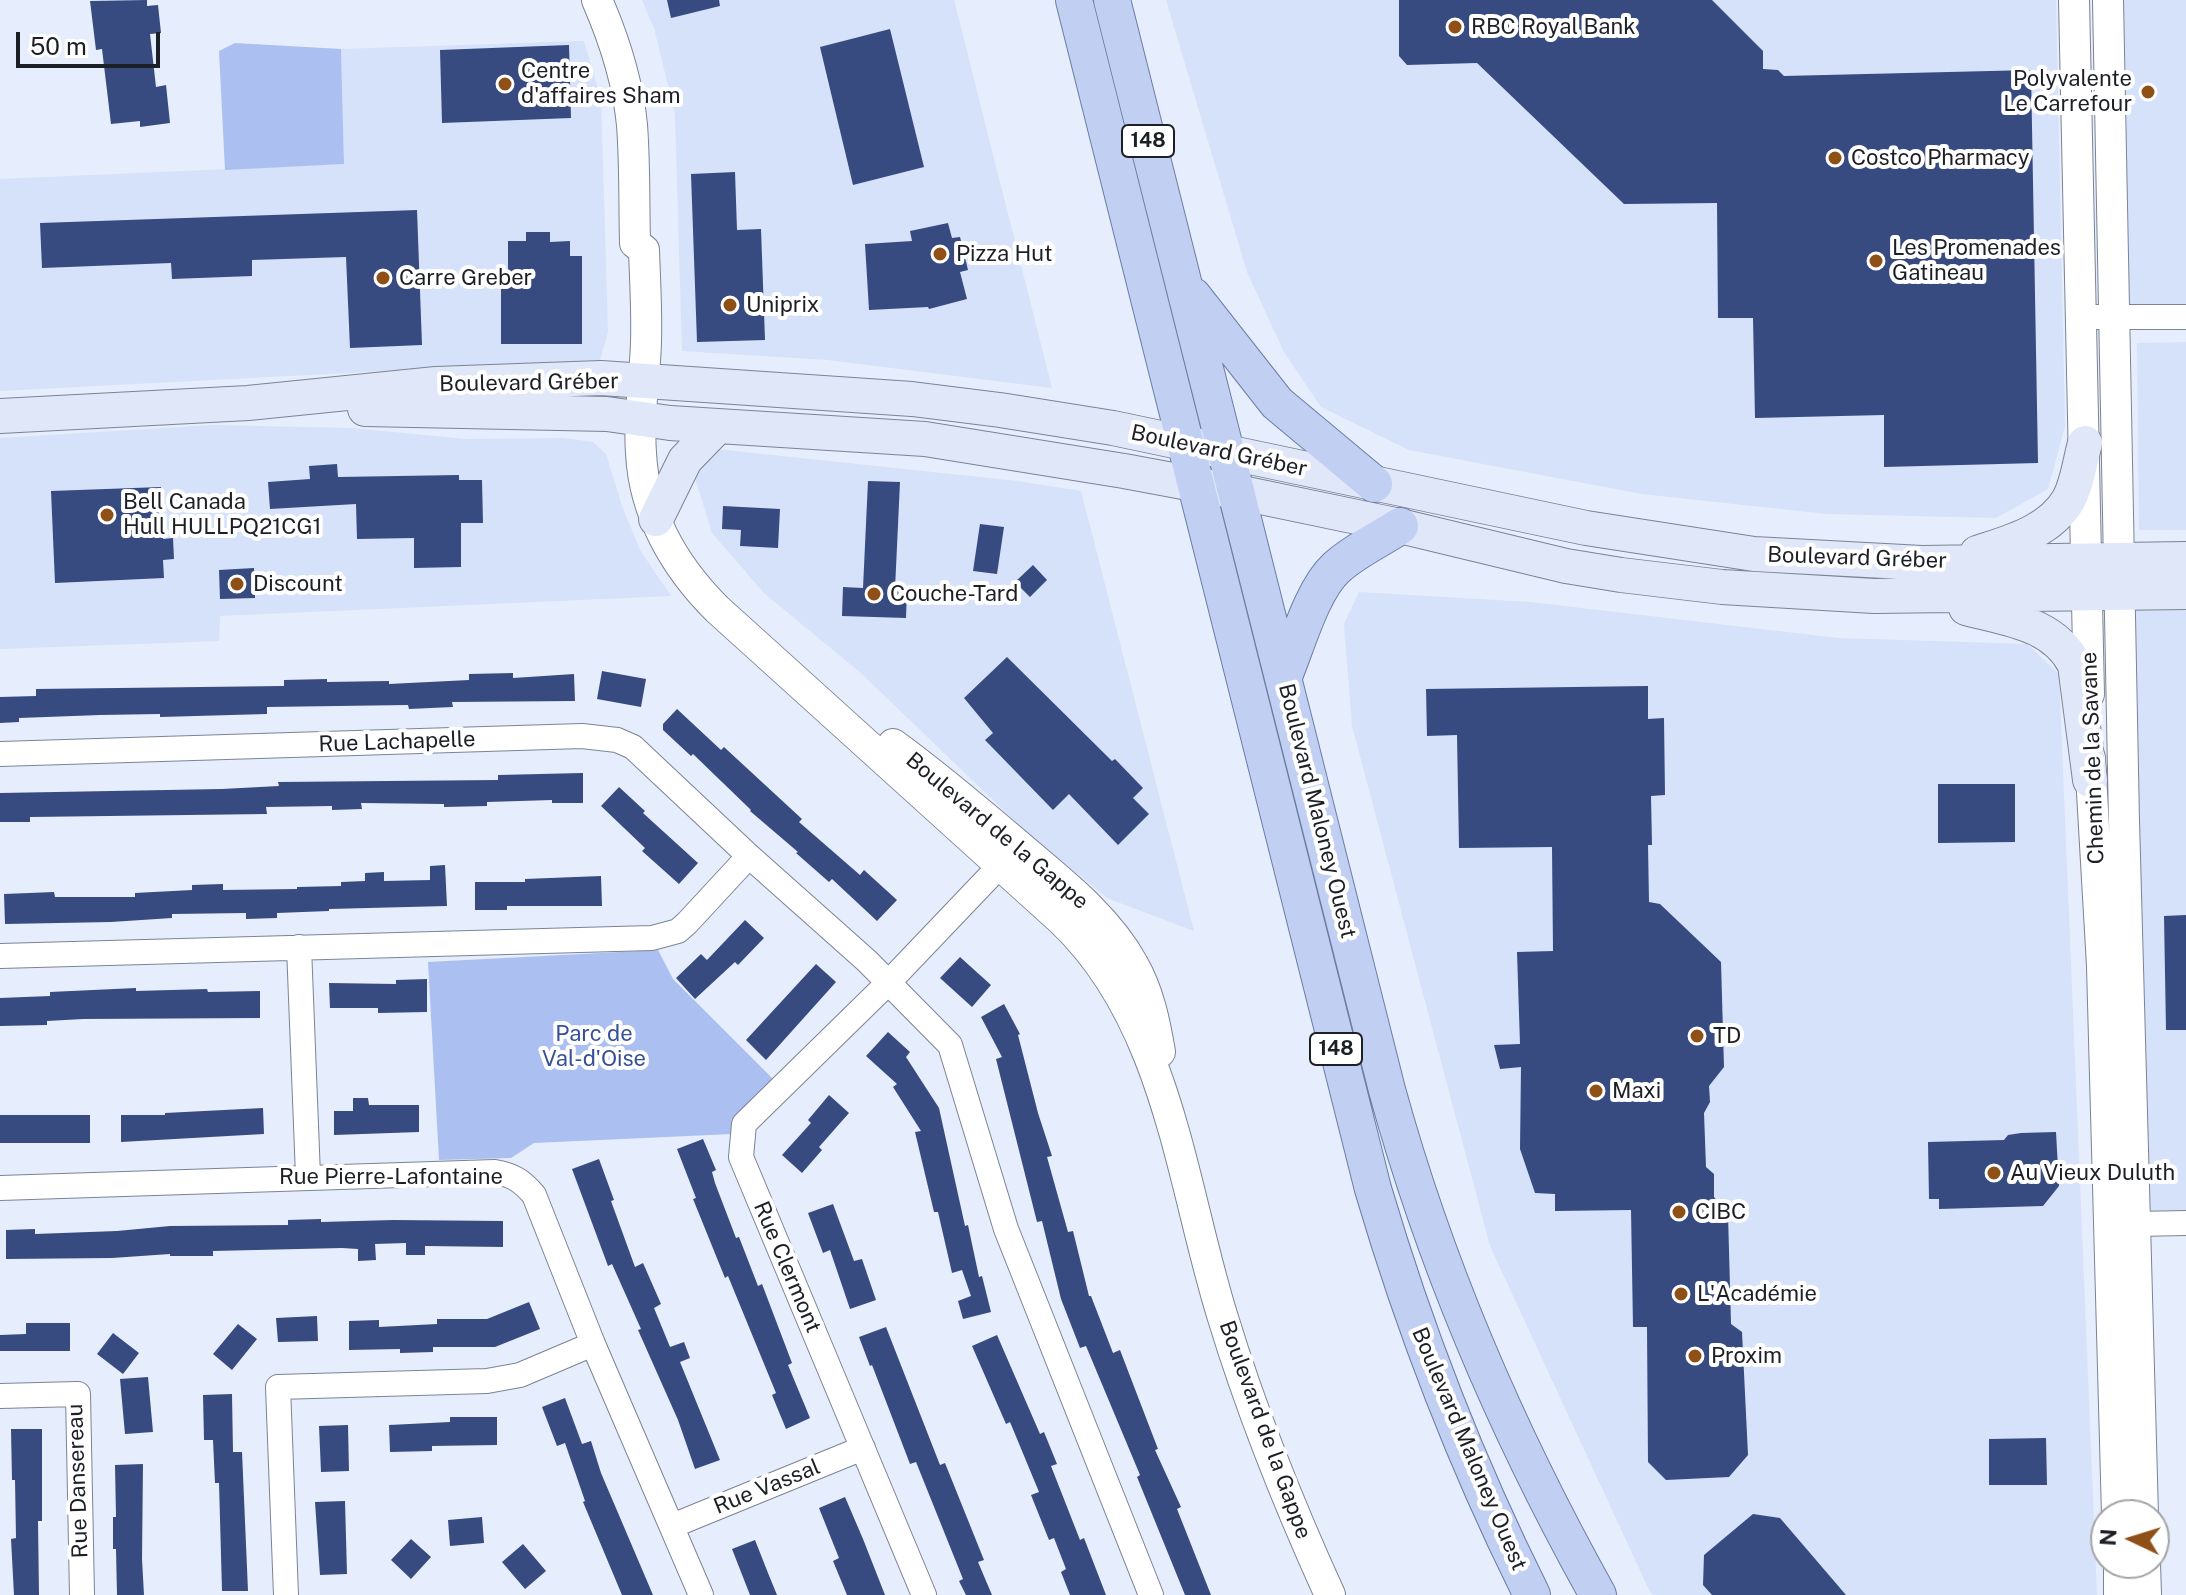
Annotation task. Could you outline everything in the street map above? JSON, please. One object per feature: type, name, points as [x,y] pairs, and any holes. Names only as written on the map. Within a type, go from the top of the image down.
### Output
[{"type":"main road","name":"Boulevard Maloney Ouest","points":[[1074,0],[1343,1079],[1380,1212],[1445,1398],[1489,1504],[1532,1595]]},
{"type":"main road","name":"Boulevard Maloney Ouest","points":[[1112,0],[1387,1090],[1433,1239],[1499,1403],[1541,1491],[1598,1595]]},
{"type":"main road","points":[[1183,283],[1277,403],[1374,484]]},
{"type":"main road","name":"Boulevard Gréber","points":[[0,416],[248,403],[436,384],[590,377],[947,403],[1113,428],[1586,528],[1739,552],[1948,563],[2104,577],[2186,592]]},
{"type":"main road","name":"Boulevard Gréber","points":[[248,403],[607,414],[718,426],[925,439],[1237,492],[1400,526],[1566,566],[1621,575],[1827,595],[1923,596],[2104,577],[2186,559]]},
{"type":"main road","points":[[656,519],[685,460],[718,426]]},
{"type":"main road","points":[[1948,563],[2014,541],[2045,525],[2068,499],[2085,443]]},
{"type":"main road","points":[[1284,676],[1325,579],[1344,561],[1400,526]]},
{"type":"main road","points":[[1923,596],[2027,624],[2058,640],[2068,651],[2075,665],[2090,780]]},
{"type":"street","name":"Boulevard de la Gappe","points":[[597,0],[625,87],[631,122],[635,243],[644,250],[646,342],[641,456],[656,519],[665,541],[681,568],[717,609],[1009,855],[1092,911],[1132,961],[1151,1006],[1171,1124],[1224,1322],[1287,1495],[1330,1595]]},
{"type":"street","name":"Chemin de la Savane","points":[[2074,0],[2085,443],[2104,577],[2122,1224],[2117,1499]]},
{"type":"street","name":"Chemin de la Savane","points":[[2108,0],[2116,317],[2104,577],[2090,780],[2142,1499]]},
{"type":"street","points":[[2081,317],[2186,317]]},
{"type":"street","name":"Rue Lachapelle","points":[[0,754],[600,736],[633,747],[889,982]]},
{"type":"street","name":"Rue Clermont","points":[[924,1595],[741,1157],[740,1147],[744,1124],[889,982],[1009,855]]},
{"type":"street","points":[[0,956],[665,936],[687,923],[749,856]]},
{"type":"street","points":[[299,947],[308,1176]]},
{"type":"street","points":[[889,982],[950,1045],[1006,1229],[1151,1595]]},
{"type":"street","name":"Rue Pierre-Lafontaine","points":[[0,1188],[308,1176],[511,1174],[534,1195],[593,1344],[701,1595]]},
{"type":"street","points":[[2122,1224],[2186,1223]]},
{"type":"street","points":[[286,1595],[278,1387],[487,1381],[520,1375],[593,1344]]},
{"type":"street","name":"Rue Dansereau","points":[[0,1396],[78,1394],[82,1595]]},
{"type":"street","name":"Rue Vassal","points":[[672,1526],[863,1448]]},
{"type":"shaded area","points":[[642,0],[954,0],[1052,388],[828,360],[682,351],[675,114],[654,28]]},
{"type":"shaded area","name":"Les Promenades Gatineau","points":[[1166,0],[2056,0],[2065,426],[2048,489],[1996,518],[1827,514],[1642,494],[1409,450],[1321,407],[1284,352],[1247,272]]},
{"type":"shaded area","name":"Polyvalente Le Carrefour","points":[[2108,0],[2186,0],[2186,317],[2116,317]]},
{"type":"shaded area","points":[[584,41],[601,99],[608,332],[600,360],[0,391],[0,179],[344,164],[341,49]]},
{"type":"shaded area","points":[[2186,342],[2186,530],[2139,530],[2137,343]]},
{"type":"shaded area","points":[[214,425],[351,428],[466,439],[563,438],[593,442],[606,454],[640,550],[671,596],[220,616],[219,641],[0,649],[0,438]]},
{"type":"shaded area","points":[[716,449],[1017,481],[1081,491],[1194,931],[1107,898],[1021,827],[862,674],[764,593],[712,533],[696,481],[695,461]]},
{"type":"shaded area","points":[[1359,592],[1530,602],[1838,638],[2027,644],[2059,674],[2093,1499],[2090,1499],[2090,1579],[2096,1579],[2097,1595],[1653,1595],[1650,1592],[1490,1246],[1352,726],[1344,624]]},
{"type":"shaded area","points":[[2186,592],[2186,1223],[2135,1224],[2120,594]]},
{"type":"green space","points":[[235,43],[341,49],[344,164],[225,170],[219,51]]},
{"type":"green space","name":"Parc de Val-d'Oise","points":[[658,950],[673,979],[775,1081],[732,1134],[534,1143],[511,1158],[439,1160],[428,962]]},
{"type":"building","points":[[147,0],[147,6],[158,5],[161,33],[150,34],[156,87],[166,85],[170,123],[140,127],[140,121],[111,124],[102,49],[96,50],[90,1]]},
{"type":"building","points":[[667,0],[719,0],[720,6],[671,18]]},
{"type":"building","name":"Les Promenades Gatineau","points":[[1399,0],[1712,0],[1763,51],[1763,69],[1778,70],[1784,76],[2031,70],[2038,463],[1884,467],[1884,415],[1755,418],[1753,318],[1718,318],[1717,203],[1624,204],[1477,63],[1407,65],[1399,56]]},
{"type":"building","points":[[890,29],[924,167],[853,185],[820,47]]},
{"type":"building","name":"Centre d'affaires Sham","points":[[569,45],[571,118],[442,123],[440,50]]},
{"type":"building","points":[[735,172],[737,230],[761,229],[765,340],[697,342],[691,174]]},
{"type":"building","name":"Carre Greber","points":[[417,210],[422,345],[350,348],[346,257],[252,260],[252,276],[172,279],[171,263],[42,268],[40,223]]},
{"type":"building","points":[[948,223],[952,238],[960,237],[968,270],[960,272],[967,299],[929,309],[869,310],[865,244],[912,241],[910,231]]},
{"type":"building","points":[[526,232],[550,232],[550,242],[570,241],[570,256],[582,256],[582,344],[501,344],[501,283],[502,271],[508,271],[508,241],[526,241]]},
{"type":"building","points":[[337,464],[338,477],[459,475],[459,480],[482,480],[483,523],[461,523],[461,567],[414,568],[414,538],[357,539],[356,504],[270,509],[268,482],[310,479],[309,466]]},
{"type":"building","points":[[868,481],[900,482],[895,589],[907,589],[906,618],[842,616],[843,587],[863,588]]},
{"type":"building","name":"Bell Canada Hull HULLPQ21CG1","points":[[161,487],[163,539],[173,538],[174,559],[163,560],[164,578],[55,583],[51,491]]},
{"type":"building","points":[[723,506],[780,509],[778,548],[740,546],[741,530],[722,529]]},
{"type":"building","points":[[980,524],[1004,527],[997,574],[973,571]]},
{"type":"building","points":[[1033,565],[1047,580],[1030,597],[1015,582]]},
{"type":"building","name":"Discount","points":[[254,568],[255,598],[220,599],[219,570]]},
{"type":"building","points":[[1007,657],[1143,788],[1133,798],[1149,814],[1118,845],[1069,794],[1053,810],[985,740],[993,733],[964,698]]},
{"type":"building","points":[[602,671],[646,679],[641,707],[597,699]]},
{"type":"building","points":[[513,673],[513,678],[574,674],[575,701],[452,702],[453,707],[409,709],[408,705],[267,707],[267,714],[100,715],[19,718],[19,722],[0,723],[0,697],[36,696],[36,689],[284,686],[284,680],[327,679],[327,682],[389,681],[389,684],[469,680],[469,674]]},
{"type":"building","points":[[1648,686],[1648,719],[1664,718],[1665,795],[1651,796],[1649,902],[1660,904],[1721,962],[1724,1067],[1709,1086],[1710,1102],[1704,1113],[1706,1167],[1714,1174],[1714,1197],[1728,1214],[1731,1324],[1742,1332],[1748,1455],[1729,1477],[1666,1480],[1648,1462],[1647,1327],[1633,1327],[1631,1210],[1555,1211],[1555,1194],[1535,1193],[1520,1149],[1521,1067],[1500,1069],[1494,1045],[1520,1044],[1517,952],[1553,951],[1552,847],[1459,848],[1457,735],[1427,736],[1426,689]]},
{"type":"building","points":[[677,709],[721,750],[724,747],[802,819],[799,822],[860,875],[864,870],[897,900],[877,921],[832,879],[829,882],[796,853],[693,754],[691,756],[663,730],[663,724]]},
{"type":"building","points":[[583,773],[583,803],[552,803],[552,800],[444,807],[444,804],[361,803],[362,809],[266,807],[267,814],[30,817],[30,822],[0,822],[0,793],[222,789],[279,786],[278,782],[498,780],[498,775]]},
{"type":"building","points":[[1938,784],[2015,784],[2015,842],[1938,843]]},
{"type":"building","points":[[619,787],[698,863],[679,884],[642,851],[645,848],[601,806]]},
{"type":"building","points":[[445,865],[447,906],[329,909],[277,913],[277,918],[246,919],[246,913],[172,914],[172,918],[111,922],[5,924],[4,894],[54,892],[55,897],[135,897],[135,893],[192,890],[192,885],[223,884],[223,890],[297,889],[365,881],[365,873],[384,872],[384,881],[430,880],[430,866]]},
{"type":"building","points":[[601,876],[602,906],[507,906],[507,910],[475,910],[475,882]]},
{"type":"building","points":[[2186,915],[2186,1030],[2166,1030],[2164,916]]},
{"type":"building","points":[[745,920],[764,938],[738,965],[735,962],[695,999],[676,978],[701,954],[707,960]]},
{"type":"building","points":[[960,957],[991,985],[972,1007],[940,978]]},
{"type":"building","points":[[816,964],[836,982],[766,1060],[746,1040]]},
{"type":"building","points":[[427,979],[427,1012],[378,1013],[378,1008],[330,1008],[329,983],[396,984],[396,980]]},
{"type":"building","points":[[136,988],[136,991],[260,991],[260,1018],[83,1019],[47,1021],[47,1025],[0,1026],[0,998]]},
{"type":"building","points":[[1004,1004],[1020,1034],[1038,1113],[1052,1156],[1047,1157],[1068,1232],[1073,1231],[1089,1296],[1113,1353],[1120,1350],[1158,1449],[1155,1450],[1181,1507],[1177,1509],[1211,1595],[1185,1595],[1137,1477],[1140,1475],[1086,1346],[1080,1348],[1061,1299],[1042,1221],[1037,1222],[996,1059],[1002,1057],[981,1017]]},
{"type":"building","points":[[888,1032],[910,1052],[906,1057],[939,1108],[965,1226],[968,1225],[979,1277],[982,1276],[991,1312],[963,1319],[958,1301],[971,1296],[962,1270],[952,1273],[915,1132],[921,1131],[893,1087],[897,1084],[866,1056]]},
{"type":"building","points":[[829,1095],[849,1113],[819,1147],[822,1150],[802,1173],[782,1155],[811,1123],[808,1120]]},
{"type":"building","points":[[353,1098],[368,1098],[369,1105],[419,1105],[419,1132],[334,1135],[334,1111],[353,1111]]},
{"type":"building","points":[[263,1108],[264,1134],[121,1142],[121,1115]]},
{"type":"building","points":[[0,1115],[90,1115],[90,1143],[0,1143]]},
{"type":"building","points":[[2056,1132],[2059,1186],[2043,1206],[1939,1209],[1939,1199],[1929,1199],[1928,1142],[2004,1140],[2008,1135],[2021,1133]]},
{"type":"building","points":[[703,1139],[716,1170],[712,1172],[715,1183],[736,1238],[739,1237],[758,1286],[762,1284],[792,1363],[788,1365],[810,1418],[786,1429],[772,1395],[776,1393],[728,1276],[725,1278],[693,1199],[696,1198],[677,1149]]},
{"type":"building","points":[[599,1159],[635,1267],[643,1263],[661,1304],[654,1308],[670,1347],[684,1342],[690,1358],[680,1362],[720,1460],[695,1469],[678,1420],[638,1330],[641,1329],[612,1264],[608,1266],[572,1169]]},
{"type":"building","points":[[833,1204],[854,1261],[862,1259],[876,1300],[850,1309],[830,1250],[823,1253],[808,1213]]},
{"type":"building","points":[[321,1219],[321,1222],[503,1221],[503,1247],[425,1246],[425,1255],[406,1255],[406,1243],[375,1244],[376,1260],[358,1261],[358,1249],[342,1248],[213,1251],[213,1256],[170,1254],[6,1259],[6,1230],[35,1229],[35,1234],[170,1226],[288,1225],[288,1220]]},
{"type":"building","points":[[529,1302],[540,1329],[495,1347],[433,1347],[433,1352],[400,1353],[400,1349],[349,1350],[349,1321],[379,1320],[379,1327],[437,1324],[437,1319],[487,1319]]},
{"type":"building","points":[[317,1316],[318,1341],[278,1342],[276,1318]]},
{"type":"building","points":[[26,1323],[70,1323],[70,1351],[0,1351],[0,1335],[26,1334]]},
{"type":"building","points":[[238,1324],[257,1339],[232,1370],[213,1354]]},
{"type":"building","points":[[886,1327],[940,1465],[945,1463],[984,1560],[978,1562],[992,1595],[966,1595],[959,1581],[963,1579],[916,1462],[910,1464],[870,1366],[859,1337]]},
{"type":"building","points":[[113,1333],[139,1353],[123,1374],[97,1354]]},
{"type":"building","points":[[997,1335],[1040,1434],[1044,1432],[1057,1464],[1051,1466],[1106,1595],[1070,1595],[1061,1572],[1066,1569],[1054,1538],[1049,1540],[1031,1495],[1039,1492],[1010,1422],[1006,1424],[972,1346]]},
{"type":"building","points":[[148,1377],[153,1432],[125,1434],[120,1379]]},
{"type":"building","points":[[232,1394],[233,1452],[242,1452],[248,1591],[222,1591],[219,1483],[215,1483],[213,1440],[204,1440],[203,1395]]},
{"type":"building","points":[[565,1398],[582,1444],[591,1441],[601,1473],[653,1595],[622,1595],[583,1502],[565,1443],[557,1446],[542,1407]]},
{"type":"building","points":[[450,1417],[497,1417],[497,1445],[432,1446],[432,1451],[390,1452],[389,1425],[450,1422]]},
{"type":"building","points":[[348,1425],[349,1471],[321,1472],[319,1426]]},
{"type":"building","points":[[11,1429],[42,1429],[39,1595],[14,1595],[11,1539],[16,1538],[15,1480],[12,1480]]},
{"type":"building","points":[[2046,1438],[2047,1485],[1989,1485],[1989,1439]]},
{"type":"building","points":[[143,1464],[144,1595],[117,1595],[116,1549],[113,1549],[115,1465]]},
{"type":"building","points":[[845,1497],[885,1595],[847,1595],[833,1561],[839,1558],[819,1508]]},
{"type":"building","points":[[345,1501],[347,1574],[320,1575],[315,1502]]},
{"type":"building","points":[[1753,1514],[1780,1518],[1846,1595],[1712,1595],[1703,1585],[1704,1555]]},
{"type":"building","points":[[482,1517],[484,1543],[450,1546],[448,1520]]},
{"type":"building","points":[[411,1539],[431,1557],[411,1579],[391,1560]]},
{"type":"building","points":[[755,1540],[777,1595],[750,1595],[732,1549]]},
{"type":"building","points":[[523,1544],[546,1571],[525,1589],[502,1562]]},
{"type":"place","name":"RBC Royal Bank","points":[[1455,27]]},
{"type":"place","name":"Centre d'affaires Sham","points":[[505,84]]},
{"type":"place","name":"Polyvalente Le Carrefour","points":[[2148,92]]},
{"type":"place","name":"Costco Pharmacy","points":[[1835,158]]},
{"type":"place","name":"Pizza Hut","points":[[940,254]]},
{"type":"place","name":"Les Promenades Gatineau","points":[[1876,261]]},
{"type":"place","name":"Carre Greber","points":[[383,278]]},
{"type":"place","name":"Uniprix","points":[[730,305]]},
{"type":"place","name":"Bell Canada Hull HULLPQ21CG1","points":[[107,515]]},
{"type":"place","name":"Discount","points":[[237,584]]},
{"type":"place","name":"Couche-Tard","points":[[874,594]]},
{"type":"place","name":"TD","points":[[1697,1036]]},
{"type":"place","name":"Maxi","points":[[1596,1091]]},
{"type":"place","name":"Au Vieux Duluth","points":[[1994,1173]]},
{"type":"place","name":"CIBC","points":[[1679,1212]]},
{"type":"place","name":"L'Académie","points":[[1681,1294]]},
{"type":"place","name":"Proxim","points":[[1695,1356]]}]
